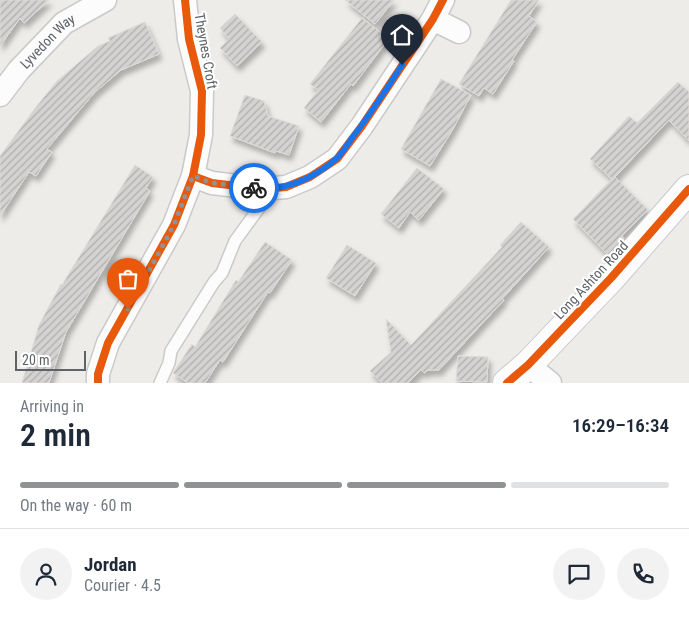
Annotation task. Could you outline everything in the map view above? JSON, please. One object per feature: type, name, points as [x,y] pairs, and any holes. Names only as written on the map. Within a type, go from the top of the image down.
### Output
[{"type":"street","name":"Lyvedon Way","points":[[0,95],[19,70],[64,23],[105,0]]},
{"type":"street","name":"Theynes Croft","points":[[98,383],[98,374],[108,343],[174,225],[193,176],[201,135],[202,91],[189,39],[185,0]]},
{"type":"street","points":[[193,176],[212,183],[263,189],[286,187],[310,177],[336,159],[362,126],[438,10],[459,32]]},
{"type":"street","name":"Long Ashton Road","points":[[507,383],[528,365],[611,278],[689,190]]},
{"type":"street","points":[[528,365],[550,383]]},
{"type":"lane","points":[[160,383],[169,363],[171,350],[214,282],[222,273],[235,241],[259,208],[263,189]]},
{"type":"building","points":[[0,0],[49,0],[24,23],[20,18],[0,46]]},
{"type":"building","points":[[345,0],[394,0],[375,24]]},
{"type":"building","points":[[511,0],[539,0],[529,16],[537,22],[512,60],[514,61],[493,94],[484,88],[479,96],[459,84]]},
{"type":"building","points":[[235,14],[262,42],[237,66],[220,48],[229,39],[220,28]]},
{"type":"building","points":[[362,18],[386,37],[384,39],[387,41],[353,86],[351,84],[321,122],[304,108],[318,90],[310,84]]},
{"type":"building","points":[[145,22],[159,54],[121,70],[94,93],[47,149],[52,152],[36,176],[29,172],[0,216],[0,156],[36,107],[57,81],[98,46],[110,41],[108,38]]},
{"type":"building","points":[[441,79],[471,95],[430,166],[401,149]]},
{"type":"building","points":[[678,82],[689,92],[689,141],[669,120],[615,177],[648,210],[622,236],[624,239],[608,255],[573,219],[612,179],[590,159],[629,116],[637,123]]},
{"type":"building","points":[[245,95],[264,101],[268,116],[299,126],[289,155],[276,151],[275,153],[230,136]]},
{"type":"building","points":[[135,165],[153,177],[146,188],[150,191],[66,332],[49,383],[22,383],[39,325],[61,284]]},
{"type":"building","points":[[417,168],[444,189],[419,220],[410,212],[399,228],[381,214]]},
{"type":"building","points":[[521,222],[549,247],[502,299],[504,300],[439,370],[428,370],[424,373],[421,370],[408,383],[382,383],[370,371],[391,352],[386,319],[411,345],[502,247],[500,245]]},
{"type":"building","points":[[265,242],[292,260],[270,293],[268,292],[223,362],[220,360],[205,383],[188,383],[173,373],[192,344],[195,347],[236,280],[238,282]]},
{"type":"building","points":[[347,245],[376,263],[355,296],[326,278]]},
{"type":"building","points":[[458,356],[488,357],[487,382],[456,381]]},
{"type":"cycle path","points":[[98,383],[98,374],[108,343],[174,225],[193,176],[201,135],[202,91],[189,39],[185,0]]},
{"type":"cycle path","points":[[193,176],[212,183],[263,189],[286,187],[310,177],[337,159],[362,126],[433,19],[443,0]]},
{"type":"cycle path","points":[[507,383],[528,365],[611,278],[689,189]]},
{"type":"way so far","points":[[128,309],[174,225],[193,176],[212,183],[254,188]]},
{"type":"route","points":[[254,188],[286,187],[310,177],[336,159],[362,126],[402,65]]}]
